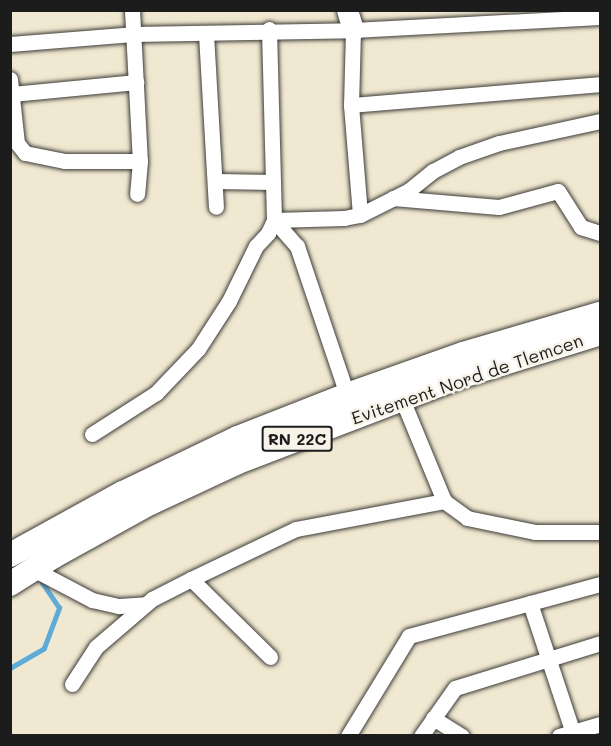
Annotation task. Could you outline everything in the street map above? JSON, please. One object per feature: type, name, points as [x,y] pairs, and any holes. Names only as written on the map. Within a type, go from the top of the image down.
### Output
[{"type":"highway","name":"Evitement Nord de Tlemcen","points":[[10,555],[181,464],[347,395],[463,354],[600,314]]},
{"type":"highway","name":"Evitement Nord de Tlemcen","points":[[10,584],[150,503],[202,479],[402,399],[513,360],[600,333]]},
{"type":"street","points":[[132,10],[140,161],[137,194]]},
{"type":"street","points":[[10,44],[133,34],[206,34],[269,29],[353,17],[600,17]]},
{"type":"street","points":[[353,17],[351,105],[360,215]]},
{"type":"street","points":[[92,434],[156,393],[198,349],[229,301],[256,246],[268,233],[274,220],[269,29]]},
{"type":"street","points":[[206,34],[217,181],[216,207]]},
{"type":"street","points":[[136,82],[11,87],[17,143],[25,153],[65,161],[140,161]]},
{"type":"street","points":[[351,105],[600,84]]},
{"type":"street","points":[[274,220],[344,218],[360,215],[393,198],[459,157],[499,143],[600,121]]},
{"type":"street","points":[[217,181],[273,182]]},
{"type":"street","points":[[393,198],[499,207],[558,191],[581,227],[600,233]]},
{"type":"street","points":[[274,220],[297,246],[347,395]]},
{"type":"street","points":[[402,399],[444,501],[467,518],[535,532],[600,532]]},
{"type":"street","points":[[72,684],[96,647],[146,604],[191,579],[296,529],[444,501]]},
{"type":"street","points":[[33,569],[92,600],[119,606],[146,604]]},
{"type":"street","points":[[191,579],[270,657]]},
{"type":"street","points":[[348,735],[409,636],[600,584]]},
{"type":"street","points":[[530,603],[549,658],[569,734],[600,724]]},
{"type":"street","points":[[421,735],[455,688],[600,642]]},
{"type":"street","points":[[433,718],[462,735]]},
{"type":"waterway","points":[[10,668],[44,648],[59,608],[42,583]]}]
